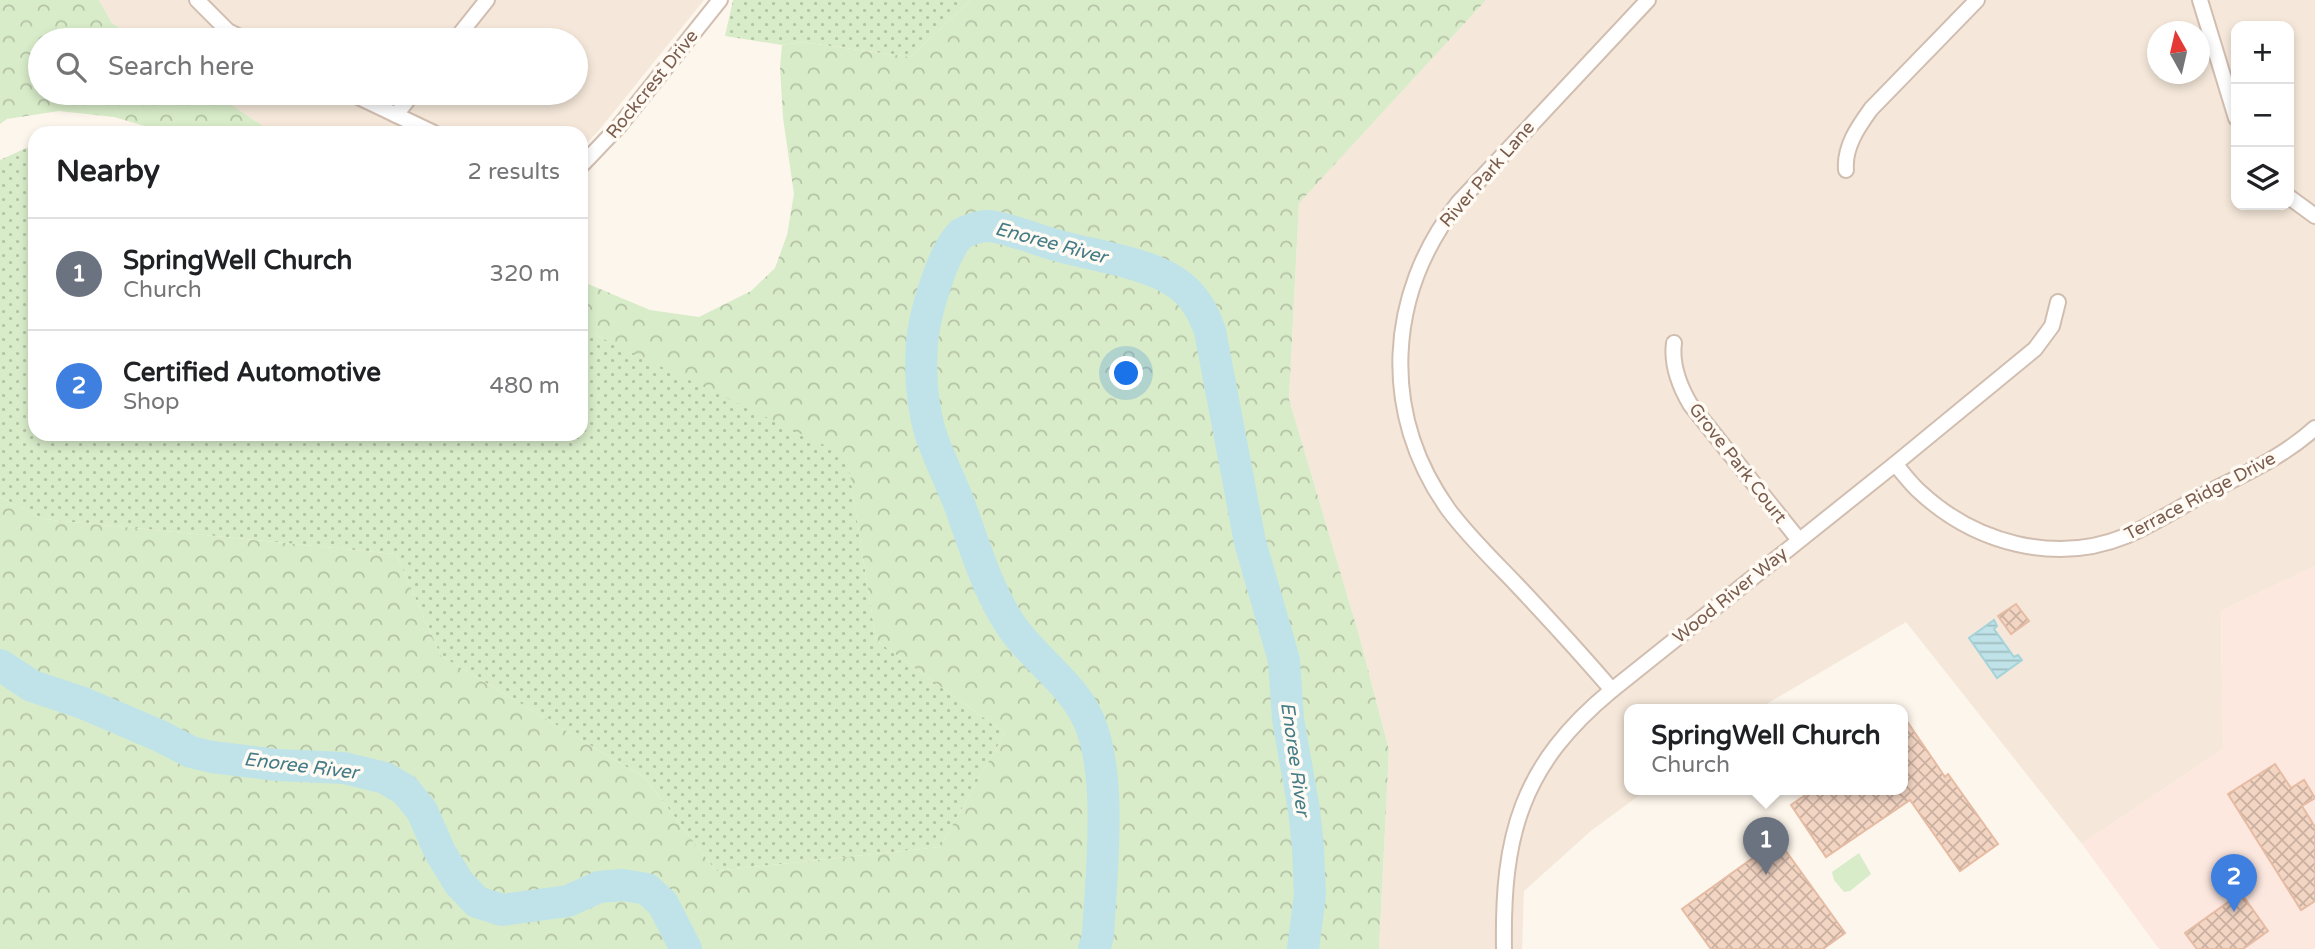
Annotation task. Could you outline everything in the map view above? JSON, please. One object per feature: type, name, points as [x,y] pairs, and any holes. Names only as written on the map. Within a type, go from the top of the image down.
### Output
[{"type":"street","points":[[464,28],[486,0]]},
{"type":"street","name":"Rockcrest Drive","points":[[588,159],[620,125],[720,0]]},
{"type":"street","name":"River Park Lane","points":[[1612,690],[1446,507],[1419,457],[1406,418],[1401,387],[1400,350],[1404,313],[1413,280],[1442,223],[1648,0]]},
{"type":"street","points":[[1846,170],[1845,156],[1858,127],[1871,109],[1977,0]]},
{"type":"street","points":[[2200,0],[2231,102]]},
{"type":"street","points":[[200,1],[225,28]]},
{"type":"street","points":[[375,105],[419,126]]},
{"type":"street","points":[[396,115],[404,105]]},
{"type":"street","points":[[2294,201],[2315,216]]},
{"type":"street","name":"Wood River Way","points":[[1504,949],[1503,906],[1506,871],[1517,816],[1548,757],[1576,723],[1612,690],[2035,349],[2052,326],[2058,302]]},
{"type":"street","name":"Grove Park Court","points":[[1674,343],[1673,364],[1690,404],[1799,540]]},
{"type":"street","name":"Terrace Ridge Drive","points":[[1895,464],[1919,492],[1951,517],[1976,531],[2001,541],[2030,547],[2067,548],[2096,544],[2128,535],[2277,456],[2315,428]]},
{"type":"shaded area","points":[[99,0],[704,0],[588,142],[588,126],[263,126],[232,105],[588,105],[588,28],[119,28],[112,23]]},
{"type":"shaded area","points":[[1486,0],[2315,0],[2315,566],[2221,611],[2223,749],[2082,844],[1906,622],[1767,704],[1624,704],[1624,795],[1640,795],[1592,830],[1524,891],[1522,949],[1379,949],[1389,750],[1359,635],[1289,399],[1299,202]]},
{"type":"shaded area","points":[[2315,566],[2315,949],[2159,949],[2082,844],[2223,749],[2221,611]]},
{"type":"green space","points":[[0,0],[99,0],[112,23],[119,28],[28,28],[28,105],[232,105],[263,126],[144,126],[114,117],[59,111],[7,119],[0,124]]},
{"type":"green space","points":[[733,0],[971,0],[910,57],[802,42],[782,45],[725,36]]},
{"type":"green space","points":[[971,0],[1486,0],[1299,203],[1289,399],[1359,635],[1389,750],[1379,949],[0,949],[0,497],[43,519],[396,554],[441,656],[645,778],[716,871],[940,847],[1005,733],[876,640],[847,456],[588,331],[588,284],[650,310],[699,317],[751,291],[775,268],[787,235],[794,194],[783,118],[780,67],[782,45],[802,42],[910,57]]},
{"type":"green space","points":[[28,147],[28,441],[588,441],[588,331],[847,455],[876,640],[1005,733],[940,847],[716,871],[645,778],[441,656],[396,554],[43,519],[0,497],[0,160]]},
{"type":"green space","points":[[1859,853],[1871,874],[1850,891],[1844,892],[1834,880],[1832,872]]},
{"type":"water","points":[[1994,620],[1997,626],[1994,629],[2014,657],[2018,655],[2022,660],[1997,678],[1969,638]]},
{"type":"building","points":[[2016,604],[2029,621],[2011,634],[1998,616]]},
{"type":"building","points":[[1908,723],[1945,777],[1948,774],[1998,844],[1960,871],[1910,800],[1826,857],[1791,805],[1805,795],[1908,795]]},
{"type":"building","points":[[2275,764],[2291,788],[2304,780],[2315,798],[2302,806],[2315,827],[2315,901],[2301,910],[2228,794]]},
{"type":"building","points":[[1778,840],[1845,933],[1823,949],[1711,949],[1682,909]]},
{"type":"building","points":[[2241,893],[2268,931],[2243,949],[2197,949],[2185,933]]},
{"type":"waterway","name":"Enoree River","points":[[1094,949],[1098,936],[1104,826],[1101,770],[1089,721],[1073,695],[1021,639],[995,598],[933,441],[925,410],[922,343],[935,286],[947,255],[961,234],[983,226],[1009,230],[1166,276],[1194,299],[1204,317],[1210,331],[1250,542],[1284,660],[1288,719],[1308,848],[1310,895],[1303,949]]},
{"type":"waterway","name":"Enoree River","points":[[0,665],[32,686],[83,703],[191,752],[277,765],[344,768],[385,778],[405,790],[422,811],[440,852],[459,883],[477,902],[502,910],[568,901],[599,887],[623,885],[647,889],[663,904],[686,949]]},
{"type":"place","name":"SpringWell Church","points":[[1766,875]]},
{"type":"place","name":"Certified Automotive","points":[[2234,912]]}]
